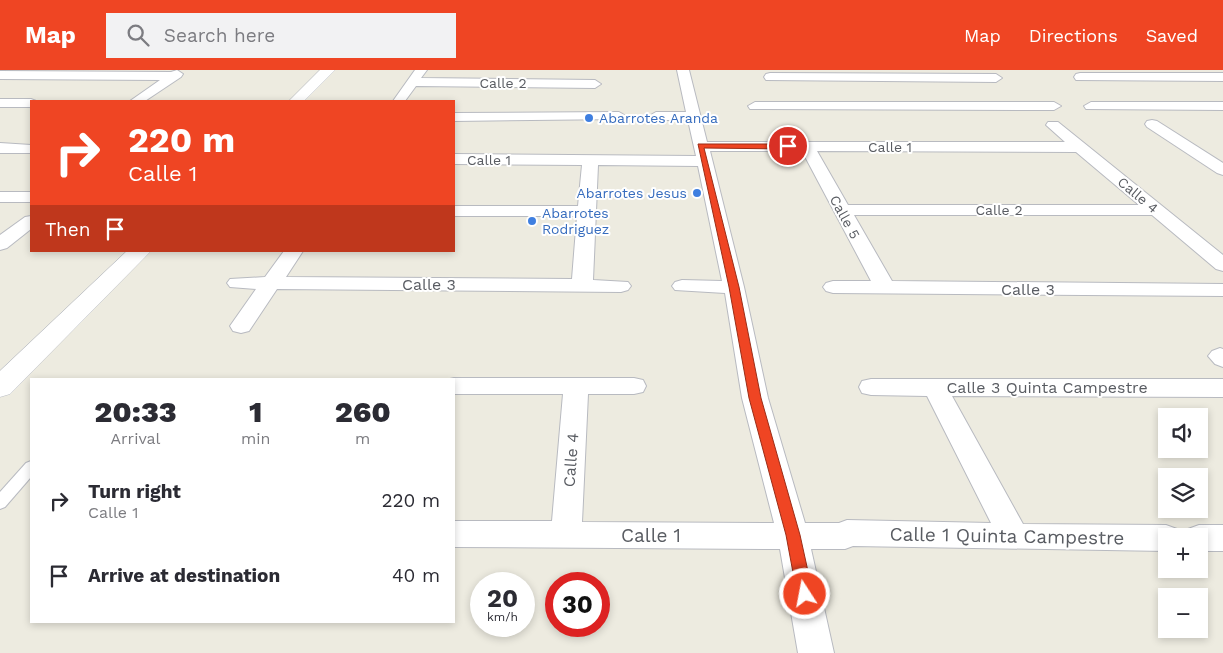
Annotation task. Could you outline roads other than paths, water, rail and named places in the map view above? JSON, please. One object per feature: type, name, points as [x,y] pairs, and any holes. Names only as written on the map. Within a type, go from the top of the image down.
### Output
[{"type":"main road","points":[[297,100],[328,70]]},
{"type":"main road","points":[[0,387],[139,252]]},
{"type":"street","points":[[400,100],[421,70]]},
{"type":"street","points":[[593,116],[596,70]]},
{"type":"street","points":[[683,70],[734,287],[755,398],[793,535],[816,653]]},
{"type":"street","points":[[1069,70],[1125,106]]},
{"type":"street","points":[[0,75],[178,73]]},
{"type":"street","points":[[138,100],[178,73]]},
{"type":"street","points":[[786,106],[768,73],[995,77]]},
{"type":"street","points":[[1080,77],[1223,77]]},
{"type":"street","name":"Calle 2","points":[[412,82],[595,84]]},
{"type":"street","points":[[1017,95],[1031,106]]},
{"type":"street","points":[[0,103],[30,103]]},
{"type":"street","points":[[756,106],[1054,106]]},
{"type":"street","points":[[1091,106],[1223,106]]},
{"type":"street","points":[[455,117],[619,116]]},
{"type":"street","points":[[656,116],[695,116]]},
{"type":"street","points":[[1152,124],[1223,170]]},
{"type":"street","name":"Calle 4","points":[[1053,125],[1223,266]]},
{"type":"street","points":[[0,140],[30,140]]},
{"type":"street","name":"Calle 1","points":[[455,159],[590,160],[807,146],[1080,147]]},
{"type":"street","name":"Calle 5","points":[[807,146],[885,288]]},
{"type":"street","points":[[0,148],[30,148]]},
{"type":"street","points":[[1188,148],[1214,148]]},
{"type":"street","points":[[582,286],[590,160]]},
{"type":"street","points":[[0,197],[30,197]]},
{"type":"street","name":"Calle 2","points":[[841,210],[1156,210]]},
{"type":"street","points":[[455,211],[587,211]]},
{"type":"street","points":[[0,244],[30,222]]},
{"type":"street","points":[[241,326],[293,252]]},
{"type":"street","name":"Calle 3","points":[[237,283],[620,286]]},
{"type":"street","points":[[682,286],[734,287]]},
{"type":"street","name":"Calle 3","points":[[833,287],[1223,290]]},
{"type":"street","points":[[455,386],[634,386]]},
{"type":"street","name":"Calle 4","points":[[566,534],[576,386]]},
{"type":"street","name":"Calle 3 Quinta Campestre","points":[[871,387],[1223,388]]},
{"type":"street","points":[[935,387],[1014,537]]},
{"type":"street","name":"Calle 1","points":[[455,534],[845,536],[847,533]]},
{"type":"street","name":"Calle 1 Quinta Campestre","points":[[847,533],[1158,538]]},
{"type":"street","points":[[1208,538],[1223,538]]},
{"type":"lane","points":[[0,503],[30,468]]},
{"type":"place","name":"Abarrotes Aranda","points":[[589,118]]},
{"type":"place","name":"Abarrotes Jesus","points":[[697,193]]},
{"type":"place","name":"Abarrotes Rodriguez","points":[[532,221]]}]
